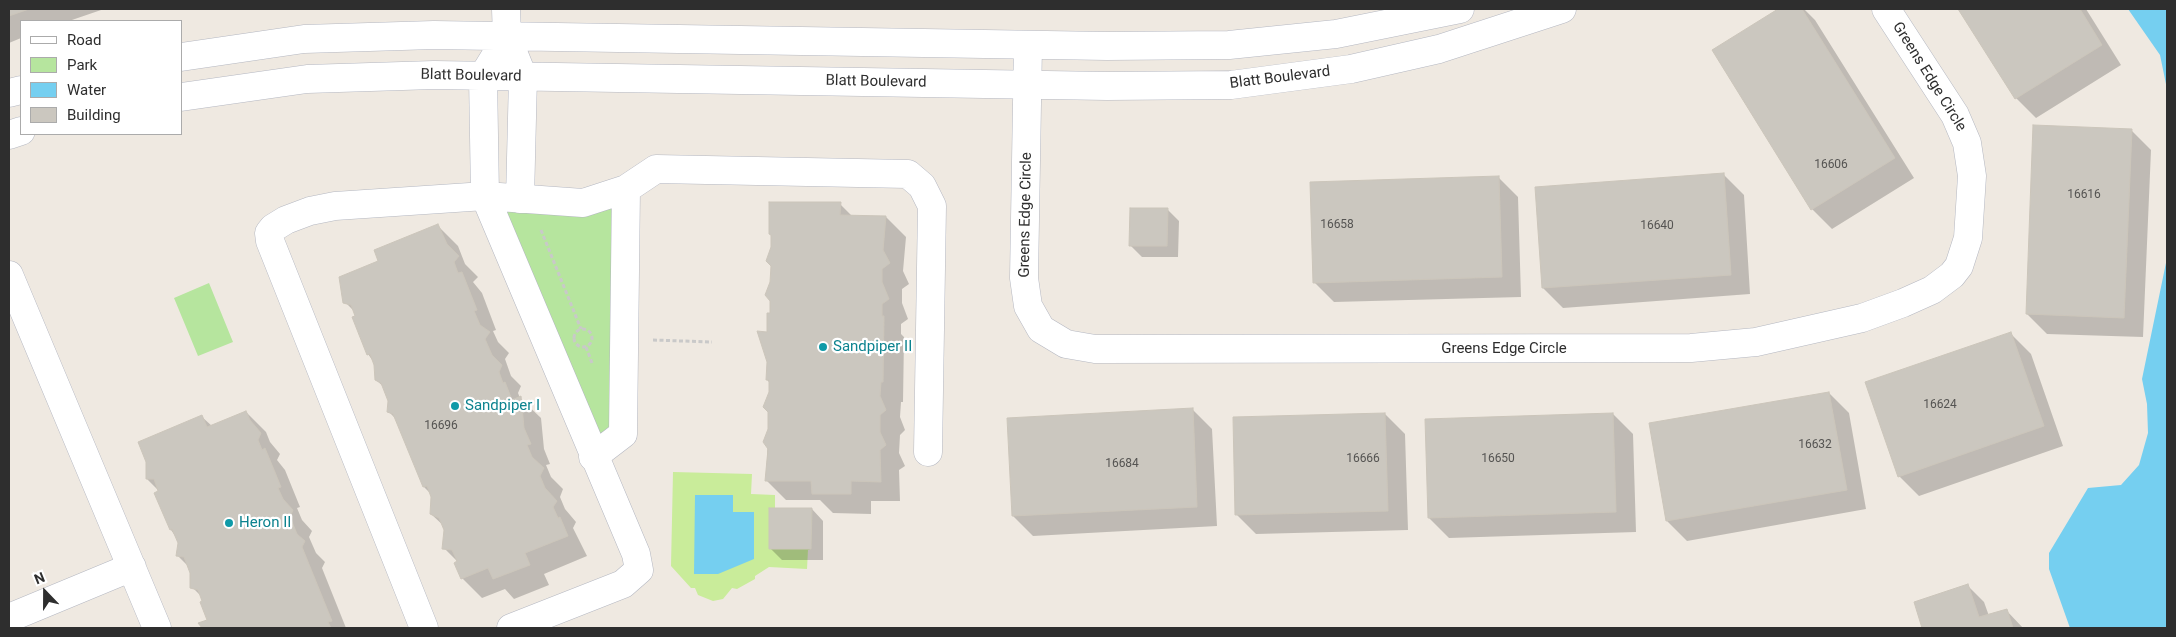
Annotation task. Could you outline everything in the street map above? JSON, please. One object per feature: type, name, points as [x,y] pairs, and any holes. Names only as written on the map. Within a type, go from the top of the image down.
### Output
[{"type":"street","points":[[506,9],[507,37],[523,77],[524,200]]},
{"type":"street","points":[[182,57],[304,39],[434,35],[1028,45],[1229,45],[1336,34],[1460,9]]},
{"type":"street","name":"Blatt Boulevard","points":[[182,97],[307,79],[434,75],[1028,84],[1231,85],[1351,69],[1439,49],[1562,9]]},
{"type":"street","name":"Greens Edge Circle","points":[[1028,45],[1024,278],[1028,306],[1041,329],[1066,344],[1095,350],[1724,347],[1794,334],[1862,318],[1932,290],[1959,266],[1964,254],[1969,229],[1972,176],[1968,143],[1956,115],[1886,9]]},
{"type":"street","points":[[507,37],[483,76],[485,196],[593,457],[636,554],[639,570],[623,584],[511,628]]},
{"type":"street","points":[[424,628],[278,262],[269,233],[273,228],[286,220],[335,206],[485,196],[583,203],[626,189],[656,169],[908,174],[922,186],[932,206],[928,452]]},
{"type":"street","points":[[593,457],[623,434],[626,189]]},
{"type":"street","points":[[9,275],[157,628]]},
{"type":"street","points":[[9,618],[132,568]]},
{"type":"path","points":[[524,200],[581,329]]},
{"type":"path","points":[[581,329],[589,331],[592,335],[591,344],[586,347],[577,344],[574,339],[576,333],[581,329]]},
{"type":"green space","points":[[626,189],[623,434],[593,457],[485,196]]},
{"type":"green space","points":[[209,283],[233,342],[198,356],[174,298]]},
{"type":"green space","points":[[673,472],[752,474],[751,494],[775,495],[775,508],[812,508],[811,549],[808,550],[807,569],[769,567],[755,576],[755,579],[737,589],[732,588],[723,599],[713,601],[698,595],[695,588],[691,588],[671,566]]},
{"type":"water","points":[[2128,9],[2167,9],[2167,89],[2160,55]]},
{"type":"water","points":[[2167,258],[2167,628],[2070,628],[2049,569],[2049,553],[2088,488],[2121,485],[2139,465],[2148,433],[2147,404],[2142,379]]},
{"type":"water","points":[[695,495],[733,495],[733,512],[754,512],[754,559],[718,574],[694,574]]},
{"type":"building","points":[[9,9],[29,9],[9,16]]},
{"type":"building","points":[[1778,9],[1802,9],[1895,158],[1811,210],[1712,50]]},
{"type":"building","points":[[1958,9],[2080,9],[2102,45],[2015,99]]},
{"type":"building","points":[[2033,125],[2132,129],[2124,318],[2026,314]]},
{"type":"building","points":[[1724,173],[1731,275],[1542,288],[1535,187]]},
{"type":"building","points":[[1499,176],[1502,277],[1313,283],[1310,182]]},
{"type":"building","name":"Sandpiper II","points":[[769,202],[841,202],[840,215],[886,216],[883,250],[890,263],[882,269],[882,282],[889,299],[882,304],[882,316],[884,316],[883,382],[881,382],[880,396],[886,410],[880,415],[880,432],[886,445],[880,450],[881,482],[851,481],[851,494],[812,494],[811,481],[765,481],[768,449],[763,442],[768,429],[768,412],[763,407],[769,392],[769,380],[766,380],[767,362],[757,331],[767,332],[767,313],[770,313],[770,301],[765,295],[770,282],[771,266],[766,261],[771,247]]},
{"type":"building","points":[[1130,208],[1168,208],[1167,246],[1129,246]]},
{"type":"building","name":"Sandpiper I","points":[[438,224],[447,244],[459,256],[454,262],[458,273],[462,272],[477,310],[474,311],[480,325],[490,332],[485,339],[492,355],[502,365],[499,372],[503,383],[505,382],[512,400],[521,396],[524,428],[531,444],[527,445],[532,457],[544,468],[540,476],[545,488],[557,501],[553,507],[558,518],[560,517],[568,536],[525,553],[530,565],[493,579],[488,568],[461,579],[454,563],[457,561],[452,550],[442,549],[444,530],[439,518],[430,514],[431,497],[427,486],[423,487],[393,414],[387,412],[388,401],[381,383],[375,380],[374,365],[370,354],[367,355],[352,317],[355,316],[351,305],[343,303],[339,277],[378,261],[374,250]]},
{"type":"building","points":[[2011,332],[2044,426],[1898,477],[1865,382]]},
{"type":"building","points":[[1829,392],[1847,490],[1666,521],[1649,423]]},
{"type":"building","points":[[1193,408],[1197,507],[1012,516],[1007,418]]},
{"type":"building","name":"Heron II","points":[[246,411],[250,420],[261,433],[258,440],[262,450],[265,448],[281,487],[278,488],[283,499],[293,510],[290,517],[297,534],[305,541],[302,547],[332,621],[328,622],[331,628],[202,628],[198,623],[207,620],[200,602],[202,601],[198,590],[190,588],[190,573],[184,557],[176,556],[178,543],[172,529],[170,530],[154,493],[158,491],[154,479],[146,479],[146,462],[138,442],[202,415],[207,427]]},
{"type":"building","points":[[1385,413],[1388,511],[1235,515],[1233,417]]},
{"type":"building","points":[[1613,413],[1616,512],[1428,518],[1425,419]]},
{"type":"building","points":[[769,508],[812,508],[811,549],[769,549]]},
{"type":"building","points":[[1968,584],[1979,617],[2007,609],[2013,628],[1922,628],[1914,602]]},
{"type":"place","name":"Sandpiper II","points":[[823,347]]},
{"type":"place","name":"Sandpiper I","points":[[455,406]]},
{"type":"place","name":"Heron II","points":[[229,523]]}]
